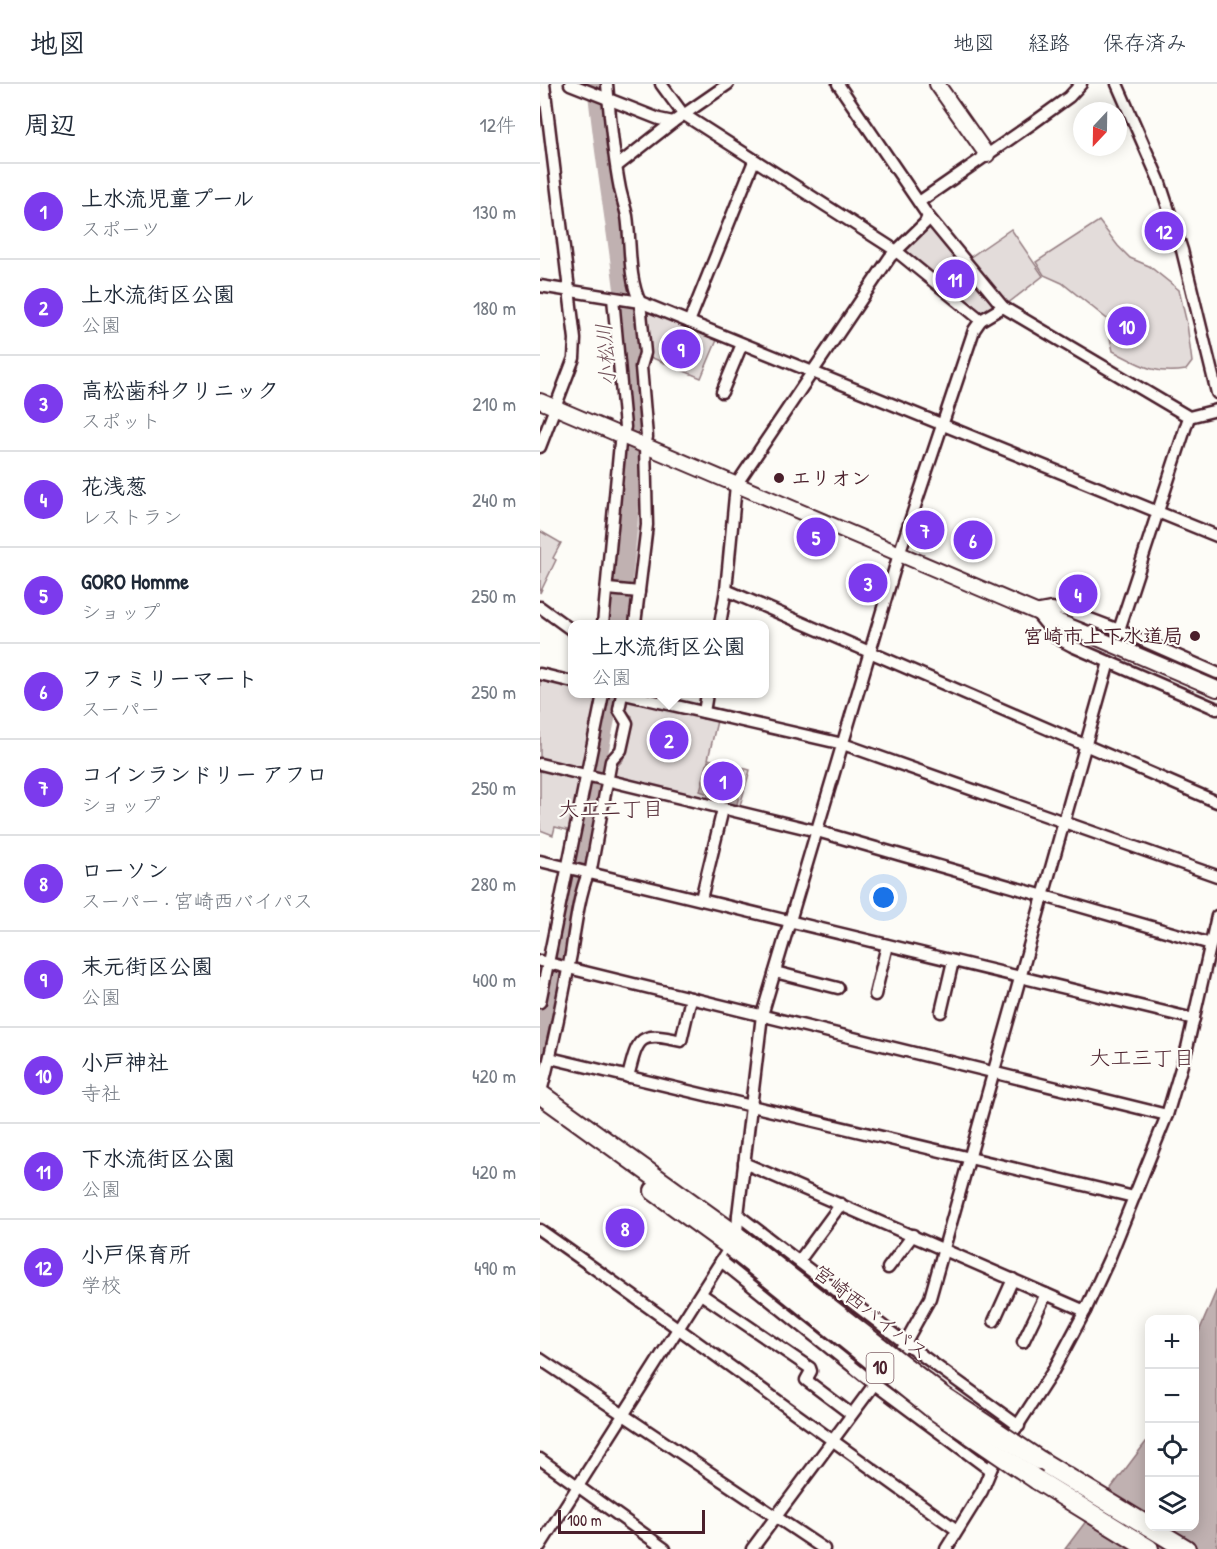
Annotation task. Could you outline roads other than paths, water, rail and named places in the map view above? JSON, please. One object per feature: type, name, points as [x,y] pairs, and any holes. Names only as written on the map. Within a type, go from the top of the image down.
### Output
[{"type":"highway","name":"宮崎西バイパス","points":[[540,1094],[934,1410],[1028,1475],[1149,1549]]},
{"type":"highway","name":"宮崎西バイパス","points":[[540,1108],[730,1248],[943,1396],[1039,1460],[1186,1549]]},
{"type":"street","points":[[540,447],[574,358],[575,339],[544,84]]},
{"type":"street","points":[[570,84],[659,119],[673,122]]},
{"type":"street","points":[[607,84],[608,108],[627,215],[645,353],[641,367],[647,437],[645,446],[647,525],[636,620]]},
{"type":"street","points":[[661,84],[683,114],[895,250],[981,320]]},
{"type":"street","points":[[617,166],[683,114],[728,84]]},
{"type":"street","points":[[838,84],[928,216],[1003,307],[1189,417],[1217,410]]},
{"type":"street","points":[[937,84],[987,155]]},
{"type":"street","points":[[919,202],[1069,97],[1082,84]]},
{"type":"street","points":[[1116,84],[1159,180],[1185,262],[1217,393]]},
{"type":"street","points":[[689,322],[754,161]]},
{"type":"street","points":[[721,620],[726,590],[736,485],[895,250],[925,223],[928,216]]},
{"type":"street","points":[[540,286],[639,302],[1217,536]]},
{"type":"street","points":[[604,620],[625,427],[614,298]]},
{"type":"street","points":[[540,1546],[622,1414],[730,1248],[738,1215],[762,1015],[899,554],[974,330],[981,320],[1003,307]]},
{"type":"street","points":[[722,392],[742,344]]},
{"type":"street","points":[[540,400],[1217,689]]},
{"type":"street","points":[[1119,630],[1189,417]]},
{"type":"street","points":[[608,589],[639,592]]},
{"type":"street","points":[[726,590],[1217,802]]},
{"type":"street","points":[[540,607],[568,628]]},
{"type":"street","points":[[1035,611],[1052,608],[1069,611],[1217,673]]},
{"type":"street","points":[[1035,611],[1058,638],[1217,709]]},
{"type":"street","points":[[752,1549],[873,1383],[905,1343],[930,1298],[1108,662]]},
{"type":"street","points":[[540,674],[568,681]]},
{"type":"street","points":[[540,1002],[545,962],[602,698]]},
{"type":"street","points":[[540,1094],[550,1058],[587,873],[591,869],[611,761],[621,750],[627,723],[619,710],[622,698]]},
{"type":"street","points":[[644,698],[843,744],[1217,876]]},
{"type":"street","points":[[704,712],[706,698]]},
{"type":"street","points":[[540,764],[817,831],[1211,944]]},
{"type":"street","points":[[701,899],[723,809]]},
{"type":"street","points":[[540,861],[1194,1019]]},
{"type":"street","points":[[946,1549],[982,1491],[990,1470],[1053,1371],[1085,1311],[1134,1197],[1167,1115],[1194,1019],[1217,916]]},
{"type":"street","points":[[875,995],[887,945]]},
{"type":"street","points":[[941,1012],[953,961]]},
{"type":"street","points":[[545,962],[1167,1115]]},
{"type":"street","points":[[775,972],[838,988]]},
{"type":"street","points":[[628,1077],[636,1045],[640,1041],[657,1035],[681,1041],[691,998]]},
{"type":"street","points":[[550,1058],[1134,1197]]},
{"type":"street","points":[[744,1163],[1085,1311]]},
{"type":"street","points":[[799,1261],[841,1204]]},
{"type":"street","points":[[738,1215],[905,1343],[1019,1426]]},
{"type":"street","points":[[540,1230],[679,1327],[832,1441],[957,1530]]},
{"type":"street","points":[[888,1268],[913,1236]]},
{"type":"street","points":[[730,1248],[873,1383],[990,1470]]},
{"type":"street","points":[[994,1321],[1013,1279]]},
{"type":"street","points":[[700,1294],[810,1368],[811,1371],[806,1380],[851,1414]]},
{"type":"street","points":[[1023,1342],[1046,1294]]},
{"type":"street","points":[[540,1359],[824,1549]]},
{"type":"street","points":[[540,1459],[665,1549]]},
{"type":"water","points":[[708,761],[745,771],[736,808],[707,800],[708,794],[700,791]]},
{"type":"water","points":[[1217,1289],[1217,1549],[1065,1549],[1145,1443],[1145,1531],[1199,1531],[1199,1332]]},
{"type":"waterway","name":"小松川","points":[[596,84],[628,328],[633,410],[631,490],[619,620]]},
{"type":"waterway","name":"小松川","points":[[540,1048],[610,698]]},
{"type":"place","name":"小戸保育所","points":[[1164,231]]},
{"type":"place","name":"下水流街区公園","points":[[955,279]]},
{"type":"place","name":"小戸神社","points":[[1127,326]]},
{"type":"place","name":"末元街区公園","points":[[681,349]]},
{"type":"place","name":"エリオン","points":[[779,478]]},
{"type":"place","name":"コインランドリー アフロ","points":[[925,530]]},
{"type":"place","name":"GORO Homme","points":[[816,537]]},
{"type":"place","name":"ファミリーマート","points":[[973,540]]},
{"type":"place","name":"高松歯科クリニック","points":[[868,583]]},
{"type":"place","name":"花浅葱","points":[[1078,594]]},
{"type":"place","name":"宮崎市上下水道局","points":[[1195,636]]},
{"type":"place","name":"上水流街区公園","points":[[669,740]]},
{"type":"place","name":"上水流児童プール","points":[[723,781]]},
{"type":"place","name":"ローソン","points":[[625,1228]]},
{"type":"district","name":"大工二丁目","points":[[611,809]]},
{"type":"district","name":"大工三丁目","points":[[1142,1058]]}]
